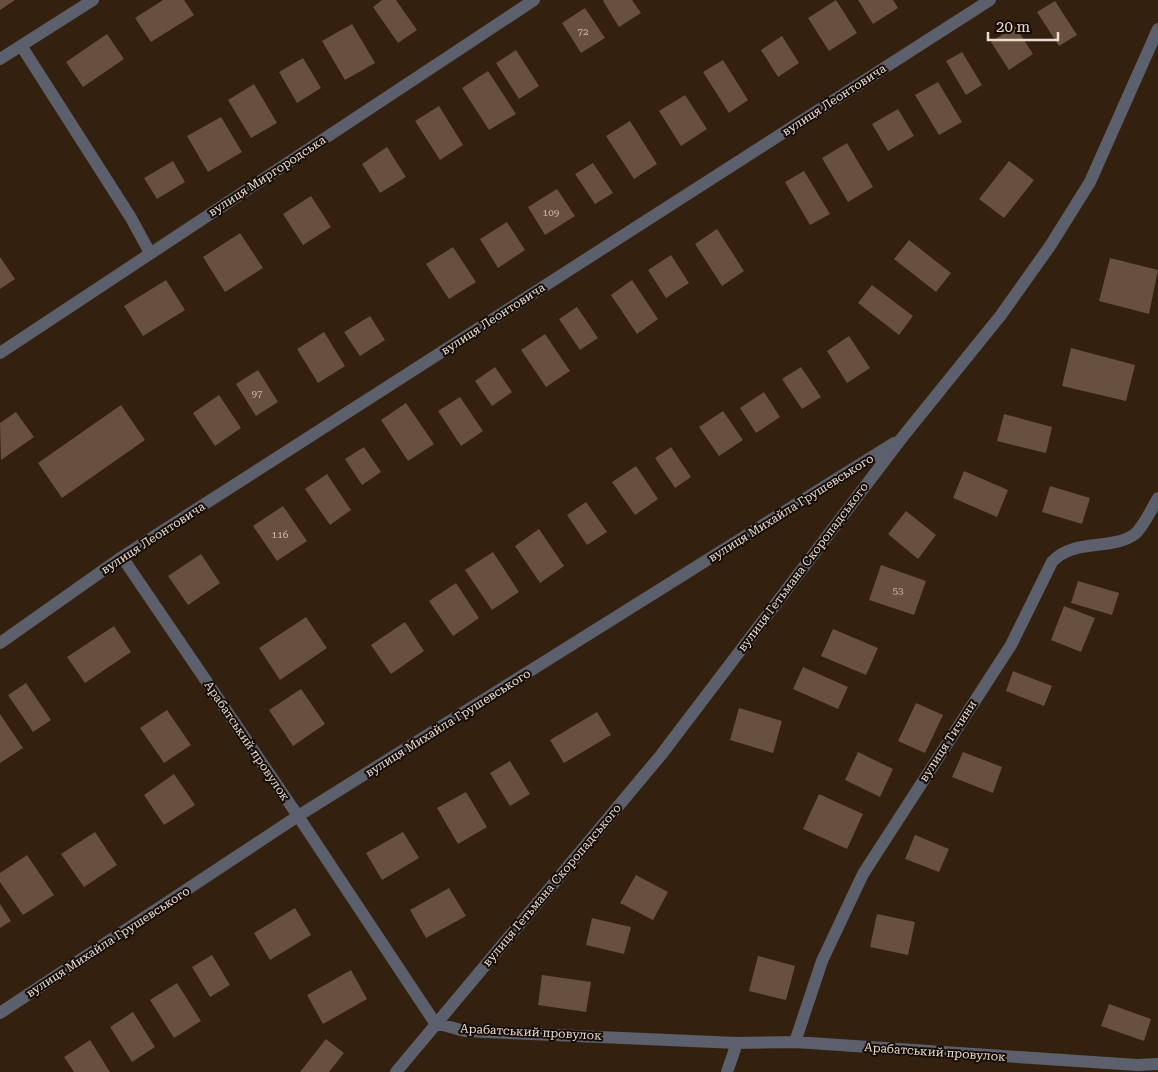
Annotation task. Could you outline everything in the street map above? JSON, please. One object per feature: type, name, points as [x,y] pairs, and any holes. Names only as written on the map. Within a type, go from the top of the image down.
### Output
[{"type":"street","points":[[0,59],[22,47],[93,0]]},
{"type":"street","name":"вулиця Миргородська","points":[[0,353],[534,0]]},
{"type":"street","name":"вулиця Леонтовича","points":[[0,643],[122,557],[990,0]]},
{"type":"street","name":"вулиця Гетьмана Скоропадського","points":[[396,1072],[435,1023],[661,755],[901,439],[1002,315],[1085,190],[1158,29]]},
{"type":"street","points":[[22,47],[132,218],[150,253]]},
{"type":"street","name":"вулиця Михайла Грушевського","points":[[0,1013],[298,816],[901,439]]},
{"type":"street","name":"вулиця Тичини","points":[[795,1042],[822,961],[863,874],[1011,644],[1052,562],[1061,554],[1118,541],[1136,533],[1158,498]]},
{"type":"street","name":"Арабатський провулок","points":[[122,557],[298,816],[435,1023],[465,1030],[737,1043],[795,1042],[1129,1065],[1158,1064]]},
{"type":"street","points":[[727,1072],[737,1043]]},
{"type":"building","points":[[0,0],[15,0],[0,10]]},
{"type":"building","points":[[163,0],[184,0],[194,15],[151,42],[135,18]]},
{"type":"building","points":[[382,0],[396,0],[417,30],[398,43],[373,7]]},
{"type":"building","points":[[604,0],[632,0],[641,13],[619,27]]},
{"type":"building","points":[[836,0],[857,33],[829,51],[808,18]]},
{"type":"building","points":[[858,0],[893,0],[898,8],[873,24]]},
{"type":"building","points":[[1055,1],[1077,35],[1059,46],[1037,12]]},
{"type":"building","points":[[585,8],[605,38],[581,53],[562,23]]},
{"type":"building","points":[[352,24],[375,63],[345,80],[322,41]]},
{"type":"building","points":[[1015,26],[1033,54],[1009,70],[991,42]]},
{"type":"building","points":[[107,34],[124,59],[83,87],[66,62]]},
{"type":"building","points":[[782,36],[799,63],[778,77],[761,50]]},
{"type":"building","points":[[516,50],[539,86],[519,99],[496,63]]},
{"type":"building","points":[[962,52],[982,85],[966,95],[946,61]]},
{"type":"building","points":[[303,58],[321,88],[297,103],[279,72]]},
{"type":"building","points":[[723,60],[748,100],[729,113],[703,72]]},
{"type":"building","points":[[488,71],[516,114],[489,130],[462,88]]},
{"type":"building","points":[[938,82],[962,122],[939,135],[915,95]]},
{"type":"building","points":[[254,84],[277,123],[251,138],[228,100]]},
{"type":"building","points":[[685,95],[707,129],[681,146],[659,111]]},
{"type":"building","points":[[439,106],[463,145],[440,160],[415,121]]},
{"type":"building","points":[[898,109],[914,136],[888,151],[872,124]]},
{"type":"building","points":[[221,117],[242,152],[208,172],[187,136]]},
{"type":"building","points":[[630,121],[657,164],[634,179],[606,136]]},
{"type":"building","points":[[847,143],[873,187],[848,202],[822,158]]},
{"type":"building","points":[[387,147],[406,177],[380,193],[362,164]]},
{"type":"building","points":[[173,161],[185,182],[157,199],[144,178]]},
{"type":"building","points":[[1009,161],[1034,180],[1004,218],[979,199]]},
{"type":"building","points":[[593,163],[613,193],[595,204],[575,174]]},
{"type":"building","points":[[804,171],[830,214],[810,225],[785,182]]},
{"type":"building","points":[[557,189],[575,216],[545,235],[528,207]]},
{"type":"building","points":[[311,196],[331,227],[303,245],[283,214]]},
{"type":"building","points":[[507,222],[525,250],[498,268],[480,239]]},
{"type":"building","points":[[717,229],[744,271],[722,286],[695,244]]},
{"type":"building","points":[[240,233],[263,268],[225,292],[203,257]]},
{"type":"building","points":[[909,240],[951,273],[936,292],[894,259]]},
{"type":"building","points":[[453,247],[476,282],[449,299],[426,264]]},
{"type":"building","points":[[671,255],[689,283],[666,298],[648,270]]},
{"type":"building","points":[[0,257],[15,279],[0,289]]},
{"type":"building","points":[[1110,258],[1158,270],[1149,314],[1099,301]]},
{"type":"building","points":[[166,280],[185,310],[143,336],[124,306]]},
{"type":"building","points":[[632,280],[658,319],[637,334],[611,295]]},
{"type":"building","points":[[872,285],[913,316],[899,335],[858,303]]},
{"type":"building","points":[[577,307],[598,338],[580,350],[559,319]]},
{"type":"building","points":[[370,316],[385,340],[360,356],[344,332]]},
{"type":"building","points":[[324,332],[345,366],[318,383],[297,349]]},
{"type":"building","points":[[545,334],[570,371],[546,387],[521,350]]},
{"type":"building","points":[[849,336],[870,368],[847,383],[827,351]]},
{"type":"building","points":[[1071,348],[1135,365],[1126,401],[1062,386]]},
{"type":"building","points":[[495,367],[512,392],[492,406],[475,381]]},
{"type":"building","points":[[801,367],[821,397],[802,409],[782,379]]},
{"type":"building","points":[[258,370],[278,402],[256,416],[236,384]]},
{"type":"building","points":[[764,392],[780,417],[756,433],[740,408]]},
{"type":"building","points":[[219,395],[241,428],[215,446],[193,413]]},
{"type":"building","points":[[460,397],[483,431],[461,446],[438,411]]},
{"type":"building","points":[[406,403],[434,444],[408,461],[381,420]]},
{"type":"building","points":[[121,405],[145,440],[62,498],[38,463]]},
{"type":"building","points":[[723,411],[743,440],[719,456],[699,427]]},
{"type":"building","points":[[16,412],[34,437],[1,460],[0,423]]},
{"type":"building","points":[[1004,414],[1052,427],[1046,453],[997,441]]},
{"type":"building","points":[[364,447],[381,472],[362,485],[345,459]]},
{"type":"building","points":[[671,447],[691,477],[675,488],[655,458]]},
{"type":"building","points":[[636,466],[658,499],[635,515],[612,482]]},
{"type":"building","points":[[964,471],[1008,490],[997,517],[953,498]]},
{"type":"building","points":[[327,474],[351,510],[330,525],[305,489]]},
{"type":"building","points":[[1050,486],[1090,498],[1082,524],[1042,512]]},
{"type":"building","points":[[586,502],[607,532],[587,545],[567,515]]},
{"type":"building","points":[[283,506],[307,541],[277,561],[253,526]]},
{"type":"building","points":[[906,511],[936,535],[918,559],[888,534]]},
{"type":"building","points":[[539,529],[564,566],[540,583],[515,546]]},
{"type":"building","points":[[493,552],[519,592],[492,610],[465,570]]},
{"type":"building","points":[[201,554],[220,583],[188,605],[168,576]]},
{"type":"building","points":[[881,565],[926,581],[914,615],[869,600]]},
{"type":"building","points":[[1078,581],[1119,593],[1112,615],[1071,603]]},
{"type":"building","points":[[456,583],[479,618],[453,636],[429,601]]},
{"type":"building","points":[[1064,606],[1095,618],[1081,652],[1051,640]]},
{"type":"building","points":[[306,617],[327,648],[280,680],[259,648]]},
{"type":"building","points":[[405,622],[424,651],[391,674],[371,645]]},
{"type":"building","points":[[114,626],[131,652],[85,683],[67,657]]},
{"type":"building","points":[[833,629],[878,648],[866,675],[821,656]]},
{"type":"building","points":[[803,667],[848,687],[838,709],[793,689]]},
{"type":"building","points":[[1013,671],[1052,686],[1044,706],[1006,691]]},
{"type":"building","points":[[26,683],[51,720],[33,732],[8,695]]},
{"type":"building","points":[[301,689],[325,724],[293,746],[269,710]]},
{"type":"building","points":[[916,703],[943,715],[925,753],[898,741]]},
{"type":"building","points":[[739,708],[782,721],[773,753],[730,740]]},
{"type":"building","points":[[167,710],[191,745],[164,763],[140,728]]},
{"type":"building","points":[[597,712],[611,735],[564,763],[550,740]]},
{"type":"building","points":[[0,714],[23,748],[0,763]]},
{"type":"building","points":[[858,752],[893,769],[880,797],[845,780]]},
{"type":"building","points":[[963,752],[1002,767],[993,793],[952,777]]},
{"type":"building","points":[[510,761],[530,794],[510,806],[490,773]]},
{"type":"building","points":[[174,774],[195,805],[164,825],[144,795]]},
{"type":"building","points":[[466,792],[487,827],[458,844],[437,808]]},
{"type":"building","points":[[819,794],[863,814],[847,849],[803,829]]},
{"type":"building","points":[[95,832],[117,865],[84,887],[61,854]]},
{"type":"building","points":[[403,832],[419,858],[382,880],[366,853]]},
{"type":"building","points":[[915,835],[949,849],[939,872],[905,859]]},
{"type":"building","points":[[27,855],[54,895],[23,915],[0,882],[0,873]]},
{"type":"building","points":[[636,875],[668,892],[653,920],[620,903]]},
{"type":"building","points":[[449,888],[466,916],[426,938],[410,910]]},
{"type":"building","points":[[0,904],[11,921],[0,928]]},
{"type":"building","points":[[295,908],[311,935],[270,960],[254,933]]},
{"type":"building","points":[[877,914],[915,922],[908,955],[870,947]]},
{"type":"building","points":[[592,918],[631,927],[624,954],[586,945]]},
{"type":"building","points":[[212,955],[230,985],[210,997],[192,967]]},
{"type":"building","points":[[758,956],[795,966],[786,1000],[749,991]]},
{"type":"building","points":[[351,970],[367,999],[323,1024],[307,995]]},
{"type":"building","points":[[542,975],[591,982],[586,1012],[538,1005]]},
{"type":"building","points":[[177,983],[201,1021],[174,1038],[150,1000]]},
{"type":"building","points":[[1109,1004],[1151,1019],[1144,1041],[1101,1026]]},
{"type":"building","points":[[133,1012],[155,1047],[132,1062],[110,1027]]},
{"type":"building","points":[[326,1039],[344,1053],[329,1072],[300,1072]]},
{"type":"building","points":[[90,1040],[110,1072],[74,1072],[64,1057]]}]
